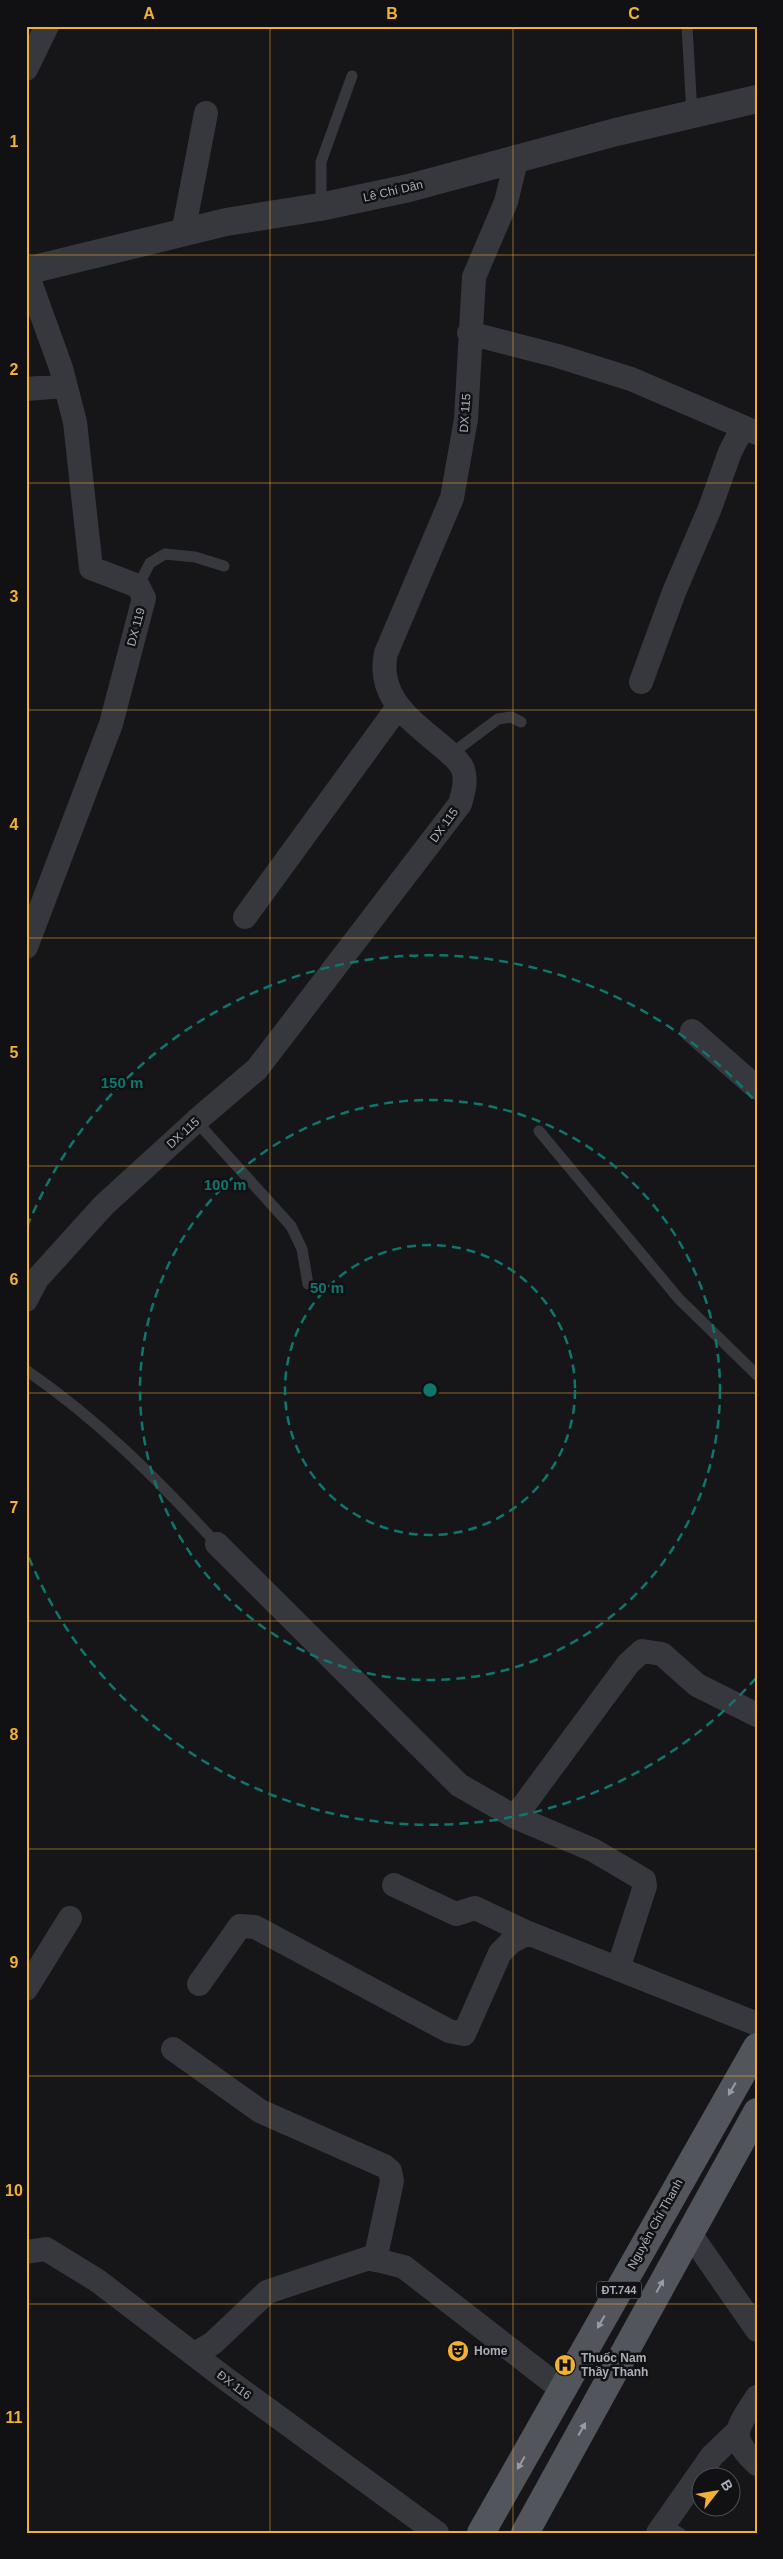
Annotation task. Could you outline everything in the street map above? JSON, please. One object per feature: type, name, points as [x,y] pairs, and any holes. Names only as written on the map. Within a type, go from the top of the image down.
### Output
[{"type":"main road","name":"Nguyễn Chí Thanh","points":[[481,2533],[564,2390],[659,2216],[757,2047]]},
{"type":"main road","name":"ĐT.744","points":[[525,2533],[689,2232],[757,2112]]},
{"type":"main road","points":[[659,2216],[689,2232]]},
{"type":"street","points":[[26,69],[47,26]]},
{"type":"street","name":"Lê Chí Dân","points":[[26,271],[226,222],[320,207],[409,188],[692,114],[757,100]]},
{"type":"street","points":[[183,232],[206,113]]},
{"type":"street","name":"DX 115","points":[[26,1300],[37,1278],[104,1205],[196,1121],[258,1069],[460,804],[465,788],[463,768],[451,754],[398,707],[390,694],[382,668],[386,652],[452,498],[466,419],[469,333],[474,277],[506,202],[516,160]]},
{"type":"street","points":[[26,271],[66,386],[75,422],[91,568],[138,586]]},
{"type":"street","points":[[469,333],[558,356],[631,379],[750,430],[730,452],[710,508],[674,592],[641,682]]},
{"type":"street","points":[[26,389],[66,386]]},
{"type":"street","name":"DX 119","points":[[26,947],[111,724],[144,598],[138,586]]},
{"type":"street","points":[[245,917],[398,707]]},
{"type":"street","points":[[692,1031],[757,1088]]},
{"type":"street","points":[[218,1544],[444,1773],[471,1794],[515,1817],[593,1850],[644,1880],[645,1886],[618,1969]]},
{"type":"street","points":[[515,1817],[628,1664],[642,1651],[662,1654],[696,1685],[757,1715]]},
{"type":"street","points":[[394,1885],[456,1914],[475,1908],[528,1933],[757,2024]]},
{"type":"street","points":[[26,1990],[70,1918]]},
{"type":"street","points":[[199,1984],[240,1926],[255,1927],[449,2031],[464,2034],[500,1953],[511,1942],[528,1933]]},
{"type":"street","points":[[173,2049],[260,2111],[384,2166],[390,2171],[392,2181],[375,2260]]},
{"type":"street","points":[[689,2232],[757,2330]]},
{"type":"street","name":"ĐX 116","points":[[26,2252],[46,2249],[98,2282],[226,2379],[437,2533]]},
{"type":"street","points":[[195,2354],[213,2343],[267,2292],[369,2258],[404,2266],[564,2390]]},
{"type":"street","points":[[667,2530],[712,2456],[737,2432],[757,2397]]},
{"type":"street","points":[[737,2432],[737,2439],[746,2454],[757,2464]]},
{"type":"lane","points":[[687,26],[692,114]]},
{"type":"lane","points":[[320,207],[321,162],[352,76]]},
{"type":"lane","points":[[138,586],[150,563],[165,554],[195,557],[224,566]]},
{"type":"lane","points":[[451,754],[498,719],[511,717],[521,722]]},
{"type":"lane","points":[[196,1121],[291,1226],[302,1249],[308,1284]]},
{"type":"lane","points":[[539,1131],[679,1298],[757,1375]]},
{"type":"lane","points":[[26,1370],[60,1393],[118,1441],[218,1544]]},
{"type":"place","name":"Home","points":[[458,2351]]},
{"type":"place","name":"Thuốc Nam Thầy Thanh","points":[[565,2365]]}]
